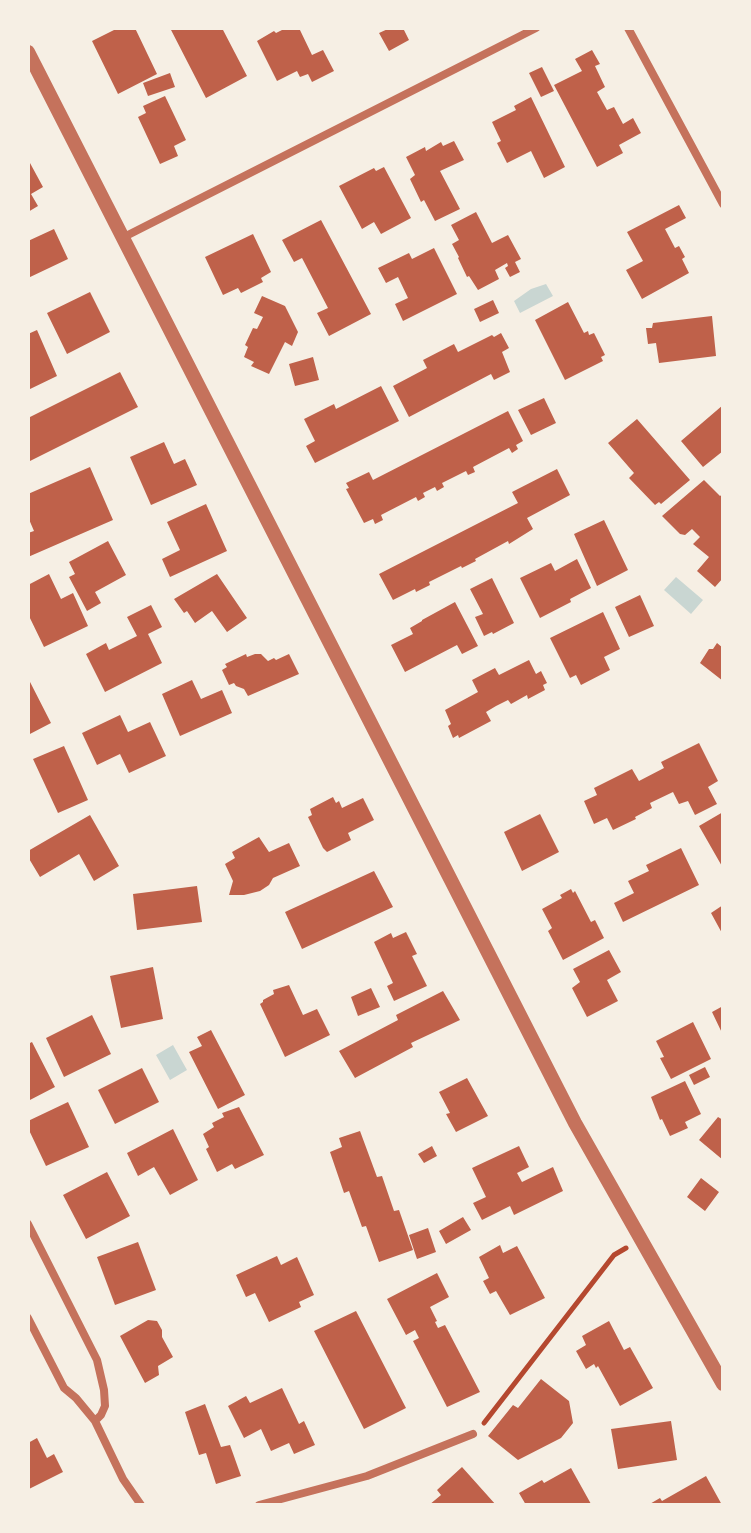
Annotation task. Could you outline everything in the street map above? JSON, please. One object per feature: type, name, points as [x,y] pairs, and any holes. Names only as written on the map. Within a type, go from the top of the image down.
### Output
[{"type":"street","points":[[124,237],[536,28]]},
{"type":"street","points":[[628,28],[723,204]]},
{"type":"street","points":[[28,52],[575,1123],[723,1384]]},
{"type":"street","points":[[28,1224],[97,1360],[105,1406],[95,1421]]},
{"type":"street","points":[[28,1318],[64,1388],[95,1421],[123,1479],[141,1505]]},
{"type":"street","points":[[259,1505],[367,1476],[473,1434]]},
{"type":"path","points":[[473,1434],[487,1421],[614,1255],[641,1240]]},
{"type":"shaded area","points":[[546,284],[553,296],[520,313],[514,301],[531,289]]},
{"type":"shaded area","points":[[676,577],[703,600],[691,614],[664,590]]},
{"type":"shaded area","points":[[173,1045],[187,1070],[170,1080],[156,1055]]},
{"type":"building","points":[[118,28],[135,28],[157,74],[118,94],[92,41]]},
{"type":"building","points":[[170,28],[222,28],[247,76],[206,98]]},
{"type":"building","points":[[286,28],[299,28],[312,55],[323,50],[334,71],[312,82],[308,74],[300,77],[297,71],[277,81],[257,41]]},
{"type":"building","points":[[390,28],[403,28],[409,40],[389,51],[379,33]]},
{"type":"building","points":[[592,50],[600,64],[595,66],[605,87],[597,92],[607,110],[614,107],[623,124],[633,118],[641,133],[619,145],[623,153],[597,167],[554,85],[582,71],[575,59]]},
{"type":"building","points":[[542,67],[554,91],[541,97],[529,73]]},
{"type":"building","points":[[170,73],[175,87],[148,96],[143,83]]},
{"type":"building","points":[[165,96],[186,140],[174,146],[178,156],[160,164],[138,117],[146,113],[143,106]]},
{"type":"building","points":[[531,97],[565,167],[544,178],[531,151],[507,163],[497,143],[501,141],[492,122],[516,110],[514,106]]},
{"type":"building","points":[[454,141],[464,160],[440,171],[460,209],[435,221],[410,179],[415,175],[406,157],[425,147],[426,151],[441,142],[443,146]]},
{"type":"building","points":[[30,163],[43,187],[31,194],[38,206],[28,212],[28,165]]},
{"type":"building","points":[[384,167],[411,218],[381,234],[374,222],[362,229],[339,186],[374,168],[376,171]]},
{"type":"building","points":[[679,205],[686,218],[665,229],[675,248],[679,246],[685,257],[682,259],[689,273],[642,299],[626,270],[643,261],[627,232]]},
{"type":"building","points":[[476,212],[492,243],[508,235],[521,259],[515,262],[520,272],[510,277],[505,268],[507,263],[495,270],[499,279],[478,290],[467,277],[452,244],[459,240],[451,225]]},
{"type":"building","points":[[321,220],[371,314],[329,336],[317,313],[328,308],[302,258],[294,262],[282,240]]},
{"type":"building","points":[[54,229],[68,259],[28,278],[28,241]]},
{"type":"building","points":[[253,234],[271,272],[261,278],[263,282],[241,293],[238,288],[223,295],[205,257]]},
{"type":"building","points":[[434,248],[457,294],[403,321],[395,304],[408,298],[398,277],[386,283],[378,268],[409,253],[412,259]]},
{"type":"building","points":[[90,292],[110,332],[67,354],[47,313]]},
{"type":"building","points":[[262,296],[285,306],[298,332],[292,346],[285,342],[269,374],[251,366],[254,362],[244,357],[248,347],[245,345],[253,328],[257,329],[263,317],[254,313]]},
{"type":"building","points":[[493,300],[499,313],[480,322],[474,309]]},
{"type":"building","points":[[568,302],[584,333],[594,333],[605,355],[601,357],[603,361],[565,380],[535,320]]},
{"type":"building","points":[[712,316],[716,356],[659,363],[656,343],[648,344],[646,328],[652,328],[653,323]]},
{"type":"building","points":[[37,330],[57,376],[28,390],[28,334]]},
{"type":"building","points":[[501,333],[509,348],[502,352],[510,372],[494,380],[491,374],[409,417],[393,386],[427,368],[423,360],[454,344],[458,352]]},
{"type":"building","points":[[313,357],[319,380],[295,386],[289,364]]},
{"type":"building","points":[[120,372],[138,407],[28,462],[28,418]]},
{"type":"building","points":[[381,386],[399,421],[315,463],[306,446],[315,441],[304,419],[334,404],[336,409]]},
{"type":"building","points":[[544,398],[556,423],[531,435],[518,410]]},
{"type":"building","points":[[723,405],[723,451],[703,467],[681,441]]},
{"type":"building","points":[[508,411],[523,441],[516,445],[518,449],[512,453],[509,448],[473,467],[475,472],[468,475],[466,471],[442,483],[444,487],[437,491],[435,487],[423,493],[425,497],[418,501],[416,497],[381,515],[383,520],[375,524],[373,519],[364,523],[346,489],[349,488],[346,483],[369,472],[373,480]]},
{"type":"building","points":[[637,419],[690,480],[661,504],[655,505],[629,478],[634,473],[608,443]]},
{"type":"building","points":[[164,442],[174,464],[185,459],[197,485],[151,505],[130,457]]},
{"type":"building","points":[[90,467],[113,520],[28,557],[28,533],[34,531],[28,517],[28,494]]},
{"type":"building","points":[[557,469],[570,495],[527,518],[533,529],[476,561],[429,582],[430,585],[393,600],[379,574],[518,503],[512,492]]},
{"type":"building","points":[[704,480],[720,496],[723,494],[723,578],[715,587],[697,571],[709,557],[693,544],[700,537],[692,529],[685,535],[680,534],[662,516]]},
{"type":"building","points":[[206,504],[227,551],[170,577],[162,559],[180,550],[167,522]]},
{"type":"building","points":[[604,520],[628,570],[597,586],[574,534]]},
{"type":"building","points":[[108,541],[126,575],[95,592],[101,603],[87,611],[69,577],[75,574],[69,562]]},
{"type":"building","points":[[577,559],[591,588],[540,618],[520,578],[551,563],[555,571]]},
{"type":"building","points":[[49,574],[61,599],[73,593],[88,626],[44,647],[28,614],[28,585]]},
{"type":"building","points":[[217,574],[247,618],[227,632],[212,611],[195,623],[174,599]]},
{"type":"building","points":[[492,578],[514,623],[484,636],[475,617],[483,614],[470,589]]},
{"type":"building","points":[[640,595],[654,626],[629,637],[615,607]]},
{"type":"building","points":[[455,602],[478,646],[462,654],[457,645],[405,672],[391,645],[413,634],[410,628]]},
{"type":"building","points":[[151,605],[162,627],[148,634],[162,663],[105,692],[86,654],[106,643],[109,650],[137,636],[127,617]]},
{"type":"building","points":[[603,612],[620,649],[604,657],[610,670],[581,685],[576,675],[570,678],[550,638]]},
{"type":"building","points":[[717,643],[723,648],[723,681],[700,663]]},
{"type":"building","points":[[246,654],[247,657],[261,654],[268,661],[289,654],[299,674],[248,696],[244,689],[234,683],[229,685],[222,670],[227,667],[225,664]]},
{"type":"building","points":[[529,660],[536,674],[541,671],[547,683],[543,685],[545,690],[528,699],[527,695],[511,704],[508,700],[496,706],[486,712],[491,721],[459,738],[458,735],[453,738],[445,710],[478,692],[472,680],[495,668],[499,675]]},
{"type":"building","points":[[28,678],[51,723],[28,735]]},
{"type":"building","points":[[192,680],[201,699],[222,690],[232,713],[180,736],[162,694]]},
{"type":"building","points":[[120,715],[128,732],[150,722],[166,756],[129,773],[120,754],[97,765],[82,733]]},
{"type":"building","points":[[699,743],[718,781],[708,787],[717,804],[695,815],[688,801],[679,804],[673,792],[650,803],[652,808],[636,819],[613,830],[607,818],[594,824],[584,801],[597,795],[594,788],[632,769],[639,781],[664,768],[661,762]]},
{"type":"building","points":[[64,746],[88,800],[58,813],[33,759]]},
{"type":"building","points":[[333,797],[342,808],[363,798],[374,820],[348,833],[351,840],[327,852],[308,817],[312,815],[310,809]]},
{"type":"building","points":[[723,812],[723,868],[699,826]]},
{"type":"building","points":[[540,814],[559,852],[522,871],[504,832]]},
{"type":"building","points":[[90,815],[119,866],[94,881],[79,854],[40,877],[28,857],[28,851]]},
{"type":"building","points":[[259,837],[269,852],[289,843],[300,866],[273,878],[260,891],[229,895],[233,881],[225,864],[235,858],[232,852]]},
{"type":"building","points":[[681,848],[699,885],[623,922],[614,903],[634,893],[628,881],[649,871],[646,865]]},
{"type":"building","points":[[374,871],[393,907],[302,949],[285,912]]},
{"type":"building","points":[[197,886],[202,922],[137,930],[133,894]]},
{"type":"building","points":[[571,889],[591,922],[595,920],[604,938],[563,960],[548,931],[552,928],[542,909]]},
{"type":"building","points":[[723,905],[723,935],[711,913]]},
{"type":"building","points":[[406,932],[417,954],[412,956],[427,986],[394,1001],[387,986],[393,983],[374,942],[391,933],[393,938]]},
{"type":"building","points":[[609,950],[621,972],[607,980],[618,1001],[587,1017],[572,988],[580,982],[573,969]]},
{"type":"building","points":[[153,967],[163,1019],[121,1028],[110,976]]},
{"type":"building","points":[[289,985],[303,1015],[317,1009],[330,1035],[285,1057],[260,1004],[274,994],[273,990]]},
{"type":"building","points":[[371,988],[380,1007],[358,1016],[351,997]]},
{"type":"building","points":[[443,991],[460,1020],[411,1043],[413,1047],[355,1078],[339,1051],[398,1020],[396,1015]]},
{"type":"building","points":[[723,1006],[723,1035],[712,1012]]},
{"type":"building","points":[[92,1015],[111,1054],[64,1077],[46,1038]]},
{"type":"building","points":[[693,1022],[711,1059],[671,1079],[660,1058],[664,1057],[656,1041]]},
{"type":"building","points":[[211,1030],[245,1095],[218,1109],[189,1052],[202,1046],[197,1037]]},
{"type":"building","points":[[32,1042],[55,1087],[28,1101],[28,1044]]},
{"type":"building","points":[[705,1067],[710,1077],[694,1085],[689,1075]]},
{"type":"building","points":[[142,1068],[159,1102],[115,1124],[98,1090]]},
{"type":"building","points":[[467,1078],[488,1116],[456,1132],[439,1092]]},
{"type":"building","points":[[685,1081],[701,1114],[685,1122],[688,1128],[670,1136],[651,1097]]},
{"type":"building","points":[[68,1102],[89,1147],[46,1166],[28,1128],[28,1121]]},
{"type":"building","points":[[239,1107],[264,1155],[235,1169],[232,1164],[217,1172],[203,1134],[214,1127],[212,1123],[224,1117],[222,1113]]},
{"type":"building","points":[[718,1117],[723,1120],[723,1160],[699,1140]]},
{"type":"building","points":[[173,1129],[198,1180],[170,1195],[154,1167],[138,1176],[127,1153]]},
{"type":"building","points":[[360,1131],[377,1177],[382,1176],[394,1211],[399,1210],[413,1250],[379,1262],[349,1191],[344,1193],[330,1152],[342,1147],[339,1138]]},
{"type":"building","points":[[432,1146],[437,1156],[424,1163],[418,1154]]},
{"type":"building","points":[[519,1146],[529,1167],[517,1173],[522,1182],[553,1167],[563,1191],[514,1215],[510,1206],[482,1220],[473,1203],[486,1197],[472,1168]]},
{"type":"building","points":[[107,1172],[130,1216],[86,1239],[63,1195]]},
{"type":"building","points":[[701,1178],[719,1192],[705,1211],[687,1197]]},
{"type":"building","points":[[463,1217],[471,1230],[446,1244],[439,1231]]},
{"type":"building","points":[[428,1228],[436,1252],[417,1259],[409,1235]]},
{"type":"building","points":[[138,1242],[156,1290],[115,1305],[97,1257]]},
{"type":"building","points":[[500,1245],[503,1253],[517,1246],[545,1298],[510,1315],[496,1291],[490,1294],[483,1281],[489,1278],[479,1257]]},
{"type":"building","points":[[277,1256],[281,1265],[297,1257],[314,1295],[299,1302],[301,1307],[269,1322],[255,1293],[246,1297],[236,1275]]},
{"type":"building","points":[[437,1273],[449,1297],[430,1307],[435,1322],[438,1328],[445,1325],[480,1392],[447,1407],[413,1341],[419,1338],[415,1330],[406,1335],[387,1299]]},
{"type":"building","points":[[356,1311],[406,1408],[364,1429],[314,1331]]},
{"type":"building","points":[[148,1320],[157,1321],[173,1357],[158,1366],[159,1375],[145,1383],[120,1336]]},
{"type":"building","points":[[609,1321],[624,1350],[630,1347],[653,1388],[620,1406],[598,1366],[596,1368],[594,1364],[586,1369],[576,1351],[586,1345],[582,1336]]},
{"type":"building","points":[[541,1379],[569,1401],[573,1423],[561,1438],[518,1460],[488,1436],[513,1405],[518,1408]]},
{"type":"building","points":[[282,1388],[299,1424],[304,1421],[315,1445],[294,1454],[289,1443],[271,1451],[261,1429],[244,1438],[228,1406],[246,1396],[250,1403]]},
{"type":"building","points":[[205,1404],[221,1447],[230,1445],[241,1476],[216,1484],[206,1453],[199,1455],[185,1412]]},
{"type":"building","points":[[671,1421],[677,1460],[618,1469],[611,1429]]},
{"type":"building","points":[[37,1438],[47,1458],[54,1454],[63,1472],[29,1489],[28,1443]]},
{"type":"building","points":[[462,1467],[496,1505],[429,1505],[441,1495],[437,1490]]},
{"type":"building","points":[[571,1468],[591,1504],[526,1505],[519,1493]]},
{"type":"building","points":[[706,1476],[722,1505],[648,1505],[660,1498],[662,1501]]}]
